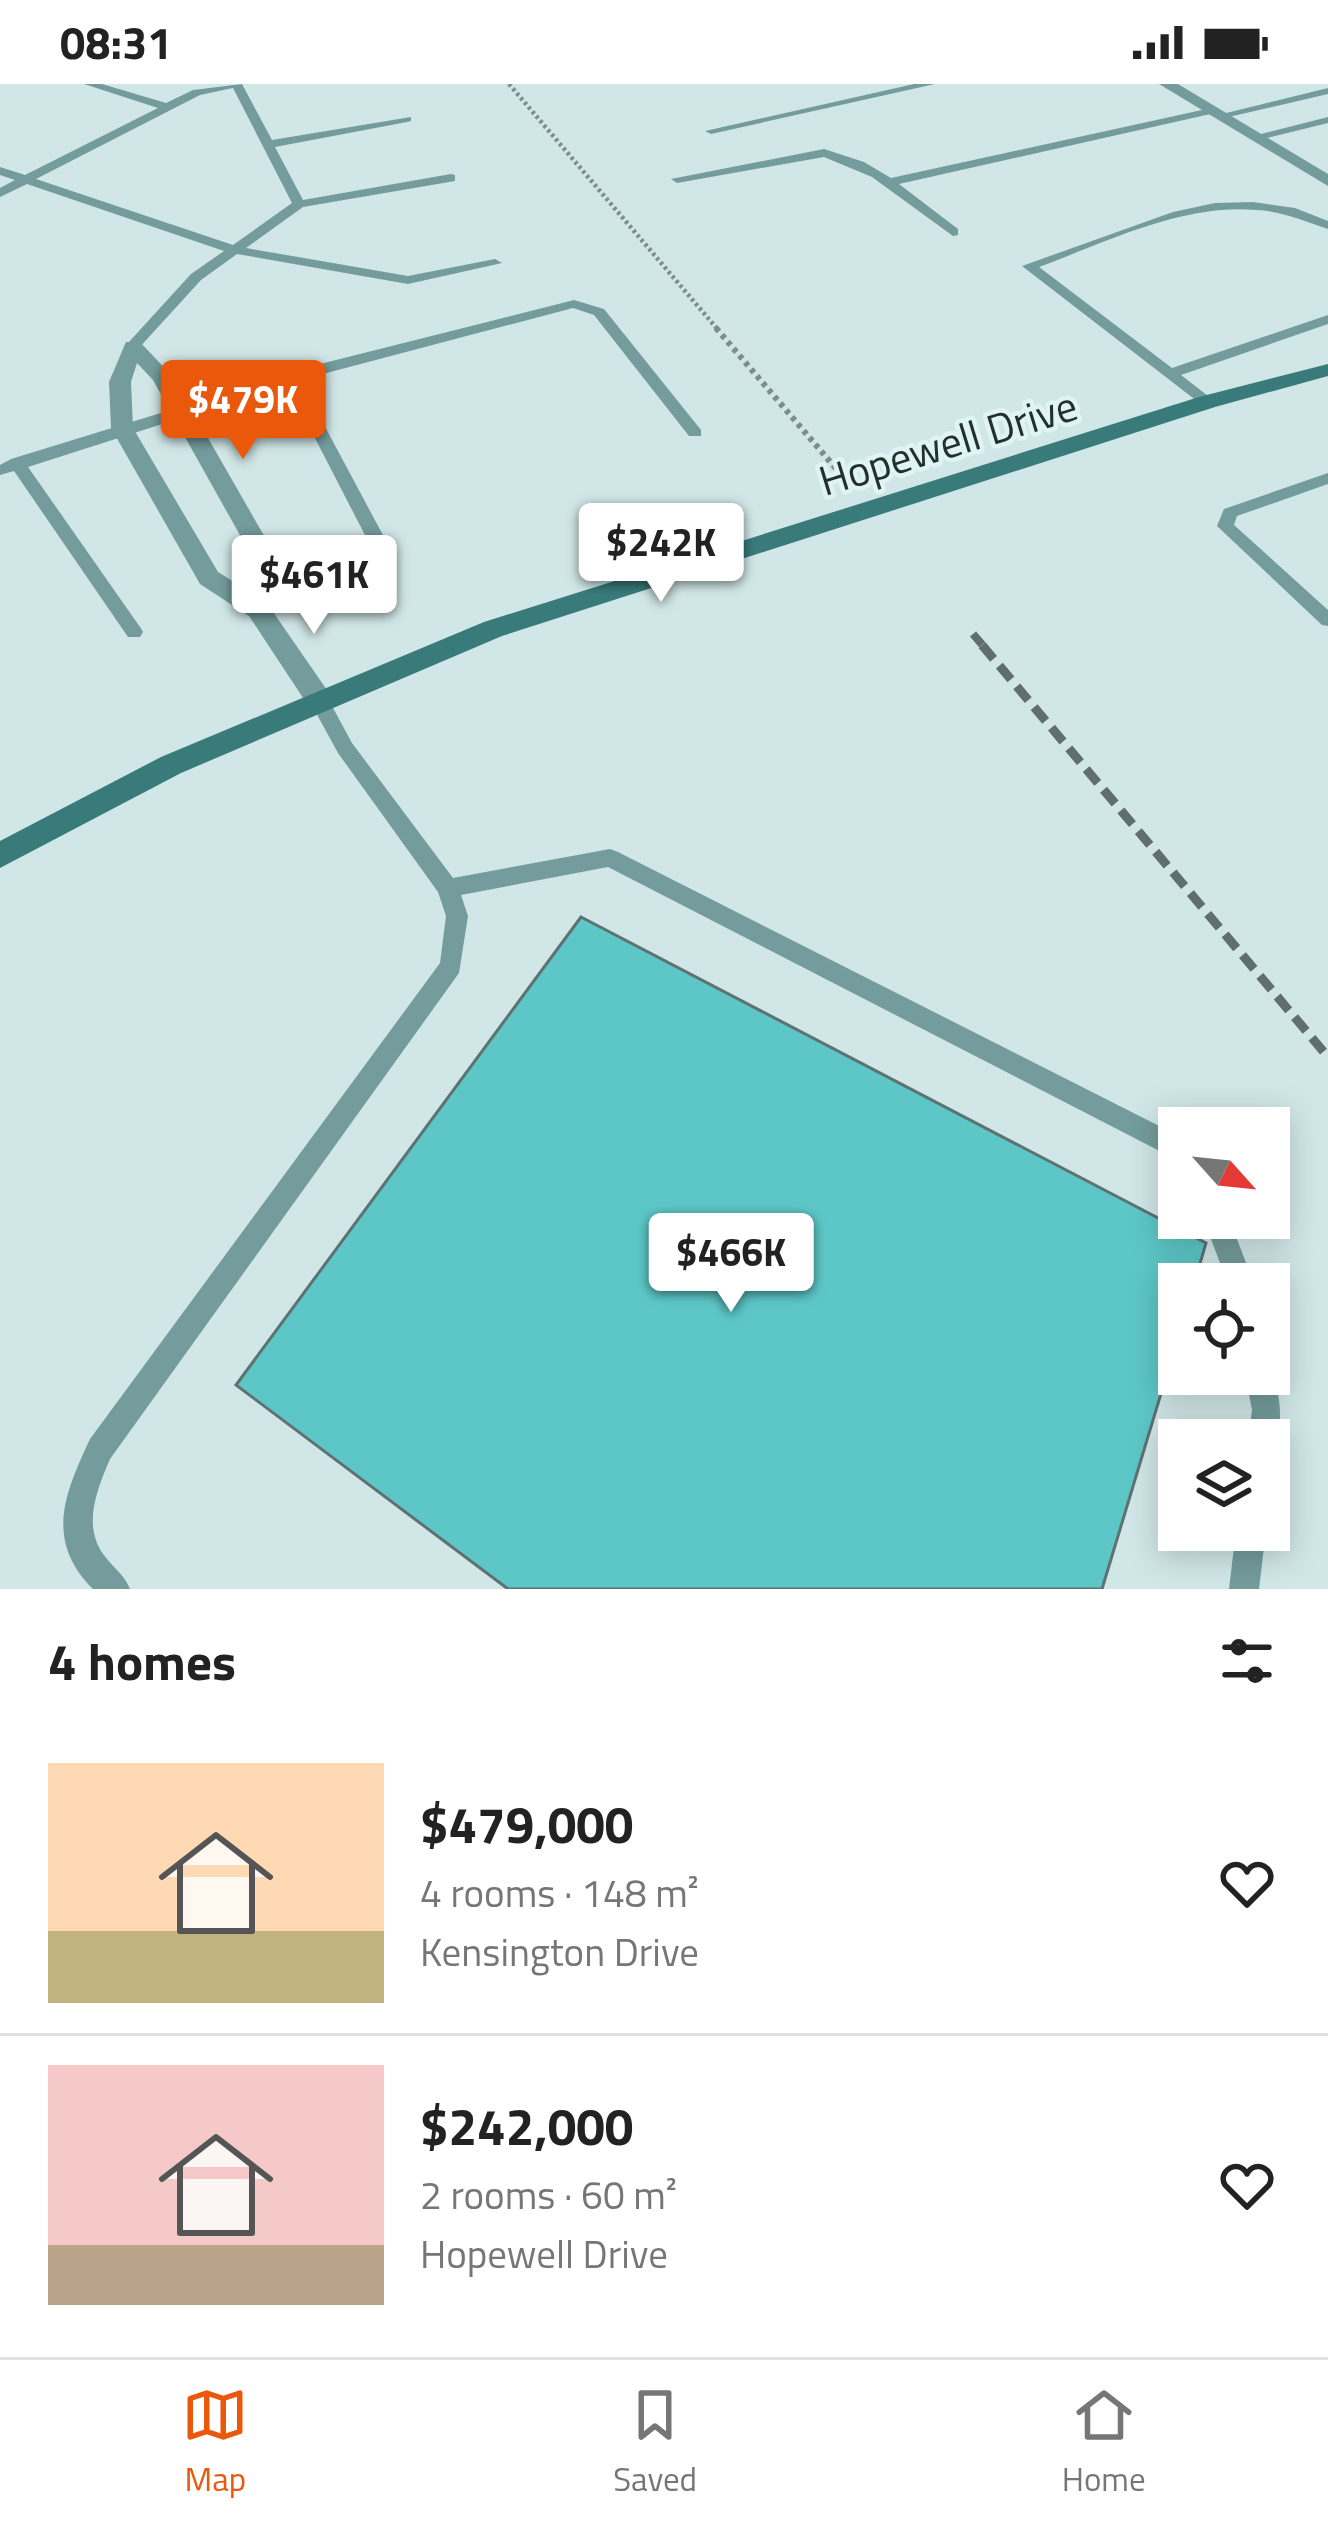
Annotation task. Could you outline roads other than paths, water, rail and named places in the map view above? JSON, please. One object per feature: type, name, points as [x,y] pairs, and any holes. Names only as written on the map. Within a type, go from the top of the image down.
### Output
[{"type":"main road","name":"Hopewell Drive","points":[[0,855],[171,765],[493,629],[1208,402],[1328,370]]},
{"type":"street","points":[[1167,84],[1328,181]]},
{"type":"street","points":[[258,610],[262,553],[162,377],[133,346],[120,382],[122,428],[209,578],[258,610],[319,700]]},
{"type":"lane","points":[[90,84],[167,107]]},
{"type":"lane","points":[[0,193],[196,92],[236,84],[299,204]]},
{"type":"lane","points":[[711,130],[929,84]]},
{"type":"lane","points":[[886,183],[1328,91]]},
{"type":"lane","points":[[266,145],[407,119]]},
{"type":"lane","points":[[1255,137],[1328,120]]},
{"type":"lane","points":[[1304,126],[1328,142]]},
{"type":"lane","points":[[677,179],[824,153],[851,160],[953,232]]},
{"type":"lane","points":[[0,171],[232,249],[408,280],[495,262]]},
{"type":"lane","points":[[133,346],[183,290],[232,249],[299,204],[452,178]]},
{"type":"lane","points":[[1208,402],[1029,266],[1218,204],[1273,207],[1328,225]]},
{"type":"lane","points":[[134,632],[9,466],[291,376],[574,304],[599,312],[695,433]]},
{"type":"lane","points":[[1171,373],[1328,320]]},
{"type":"lane","points":[[291,376],[375,537]]},
{"type":"lane","points":[[1328,478],[1230,513],[1226,526],[1328,620]]},
{"type":"lane","points":[[115,1589],[88,1567],[75,1536],[81,1490],[91,1469],[451,966],[457,916],[448,888],[345,748],[319,700]]},
{"type":"lane","points":[[448,888],[610,858],[1158,1138]]},
{"type":"lane","points":[[1244,1589],[1249,1551]]},
{"type":"railway","points":[[973,634],[985,648]]},
{"type":"railway","points":[[982,645],[1328,1057]]}]
